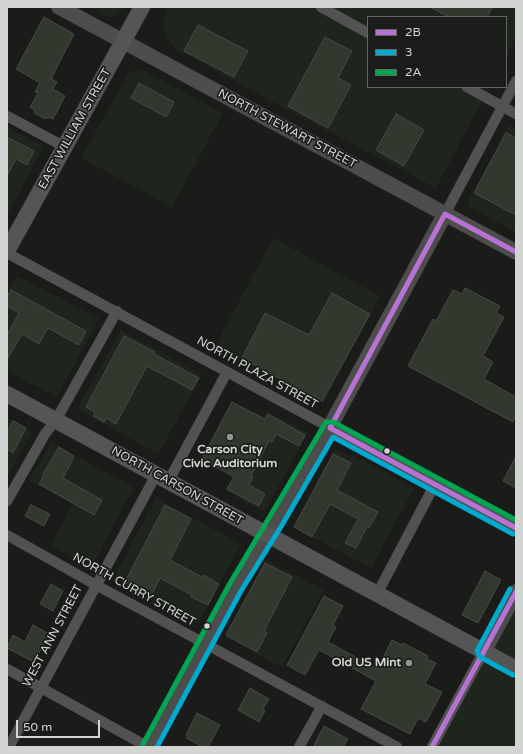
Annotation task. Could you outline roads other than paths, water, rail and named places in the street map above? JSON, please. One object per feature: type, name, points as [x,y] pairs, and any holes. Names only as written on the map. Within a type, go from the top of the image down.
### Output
[{"type":"main road","name":"EAST WILLIAM STREET","points":[[7,252],[142,7]]},
{"type":"main road","name":"NORTH CARSON STREET","points":[[7,394],[516,669]]},
{"type":"street","name":"NORTH STEWART STREET","points":[[59,7],[516,252]]},
{"type":"street","points":[[320,7],[367,32]]},
{"type":"street","points":[[7,669],[148,747],[235,588],[268,535],[330,428],[516,81]]},
{"type":"street","points":[[469,88],[516,114]]},
{"type":"street","points":[[7,116],[65,147]]},
{"type":"street","name":"NORTH PLAZA STREET","points":[[7,252],[516,528]]},
{"type":"street","points":[[7,501],[45,434],[56,420],[117,311]]},
{"type":"street","name":"WEST ANN STREET","points":[[9,747],[96,585],[227,372]]},
{"type":"street","points":[[376,594],[435,484]]},
{"type":"street","name":"NORTH CURRY STREET","points":[[7,535],[96,585],[397,747]]},
{"type":"street","points":[[432,747],[516,592]]},
{"type":"street","points":[[299,747],[322,706]]},
{"type":"place","name":"Carson City Civic Auditorium","points":[[230,437]]},
{"type":"place","name":"Old US Mint","points":[[409,663]]}]
